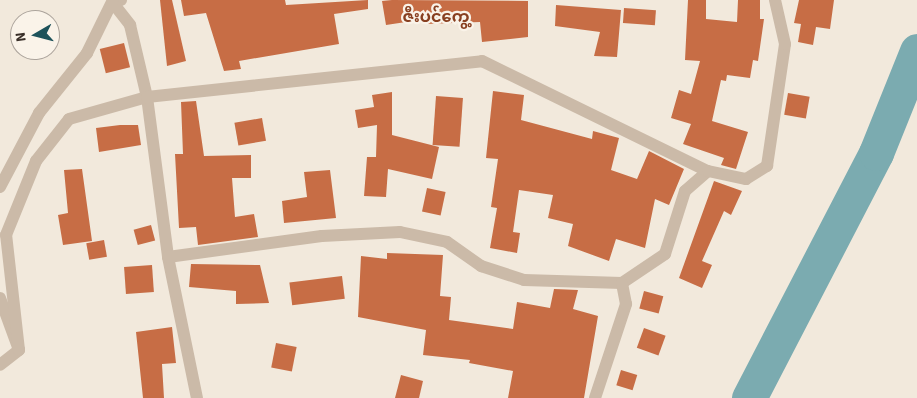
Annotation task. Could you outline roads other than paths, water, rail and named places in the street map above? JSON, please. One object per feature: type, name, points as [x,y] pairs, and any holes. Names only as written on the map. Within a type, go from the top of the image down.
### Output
[{"type":"street","points":[[19,350],[6,235],[36,161],[69,119],[147,98],[482,61],[708,171],[746,179],[767,166],[785,44],[775,0]]},
{"type":"street","points":[[116,1],[130,25],[147,98],[168,257],[197,398]]},
{"type":"street","points":[[0,187],[39,113],[87,53],[116,1]]},
{"type":"street","points":[[168,257],[322,236],[400,232],[447,242],[481,266],[524,280],[622,283],[665,254],[685,191],[708,171]]},
{"type":"street","points":[[595,398],[626,304],[622,283]]},
{"type":"street","points":[[0,298],[19,350]]},
{"type":"street","points":[[0,365],[19,350]]},
{"type":"waterway","points":[[749,398],[876,153],[917,51]]},
{"type":"district","name":"ဇီးပင်ကွေ့","points":[[436,17]]}]
